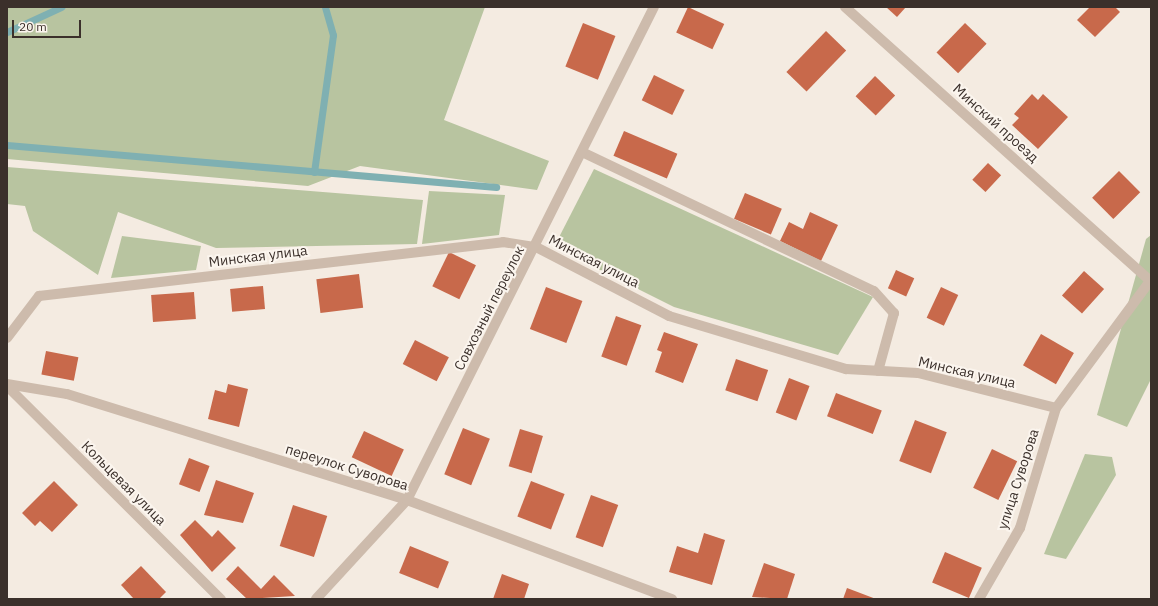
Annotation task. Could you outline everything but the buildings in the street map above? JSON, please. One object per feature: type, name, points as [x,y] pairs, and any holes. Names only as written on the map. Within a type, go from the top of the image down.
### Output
[{"type":"street","name":"Совхозный переулок","points":[[316,599],[407,500],[536,247],[654,7]]},
{"type":"street","name":"Минский проезд","points":[[845,7],[1150,281]]},
{"type":"street","points":[[582,152],[874,291],[894,312],[878,371]]},
{"type":"street","name":"Минская улица","points":[[7,338],[39,296],[503,242],[536,247],[669,316],[846,369],[918,373],[1056,408]]},
{"type":"street","name":"улица Суворова","points":[[979,599],[1020,528],[1056,408],[1150,281]]},
{"type":"street","name":"переулок Суворова","points":[[7,385],[67,394],[407,500],[672,599]]},
{"type":"street","name":"Кольцевая улица","points":[[7,385],[221,599]]},
{"type":"green space","points":[[7,7],[485,7],[444,120],[549,161],[537,190],[360,166],[308,186],[7,159]]},
{"type":"green space","points":[[7,167],[423,200],[417,244],[216,248],[118,212],[98,275],[33,231],[25,206],[7,204]]},
{"type":"green space","points":[[594,169],[873,297],[838,355],[674,307],[554,247]]},
{"type":"green space","points":[[429,191],[505,195],[499,235],[422,244]]},
{"type":"green space","points":[[1151,235],[1151,379],[1127,427],[1097,415],[1146,239]]},
{"type":"green space","points":[[122,236],[201,246],[196,270],[111,278]]},
{"type":"green space","points":[[1085,454],[1112,457],[1116,475],[1066,559],[1044,554]]},
{"type":"waterway","points":[[7,32],[61,7]]},
{"type":"waterway","points":[[314,172],[333,35],[325,7]]},
{"type":"waterway","points":[[7,145],[496,187]]}]
